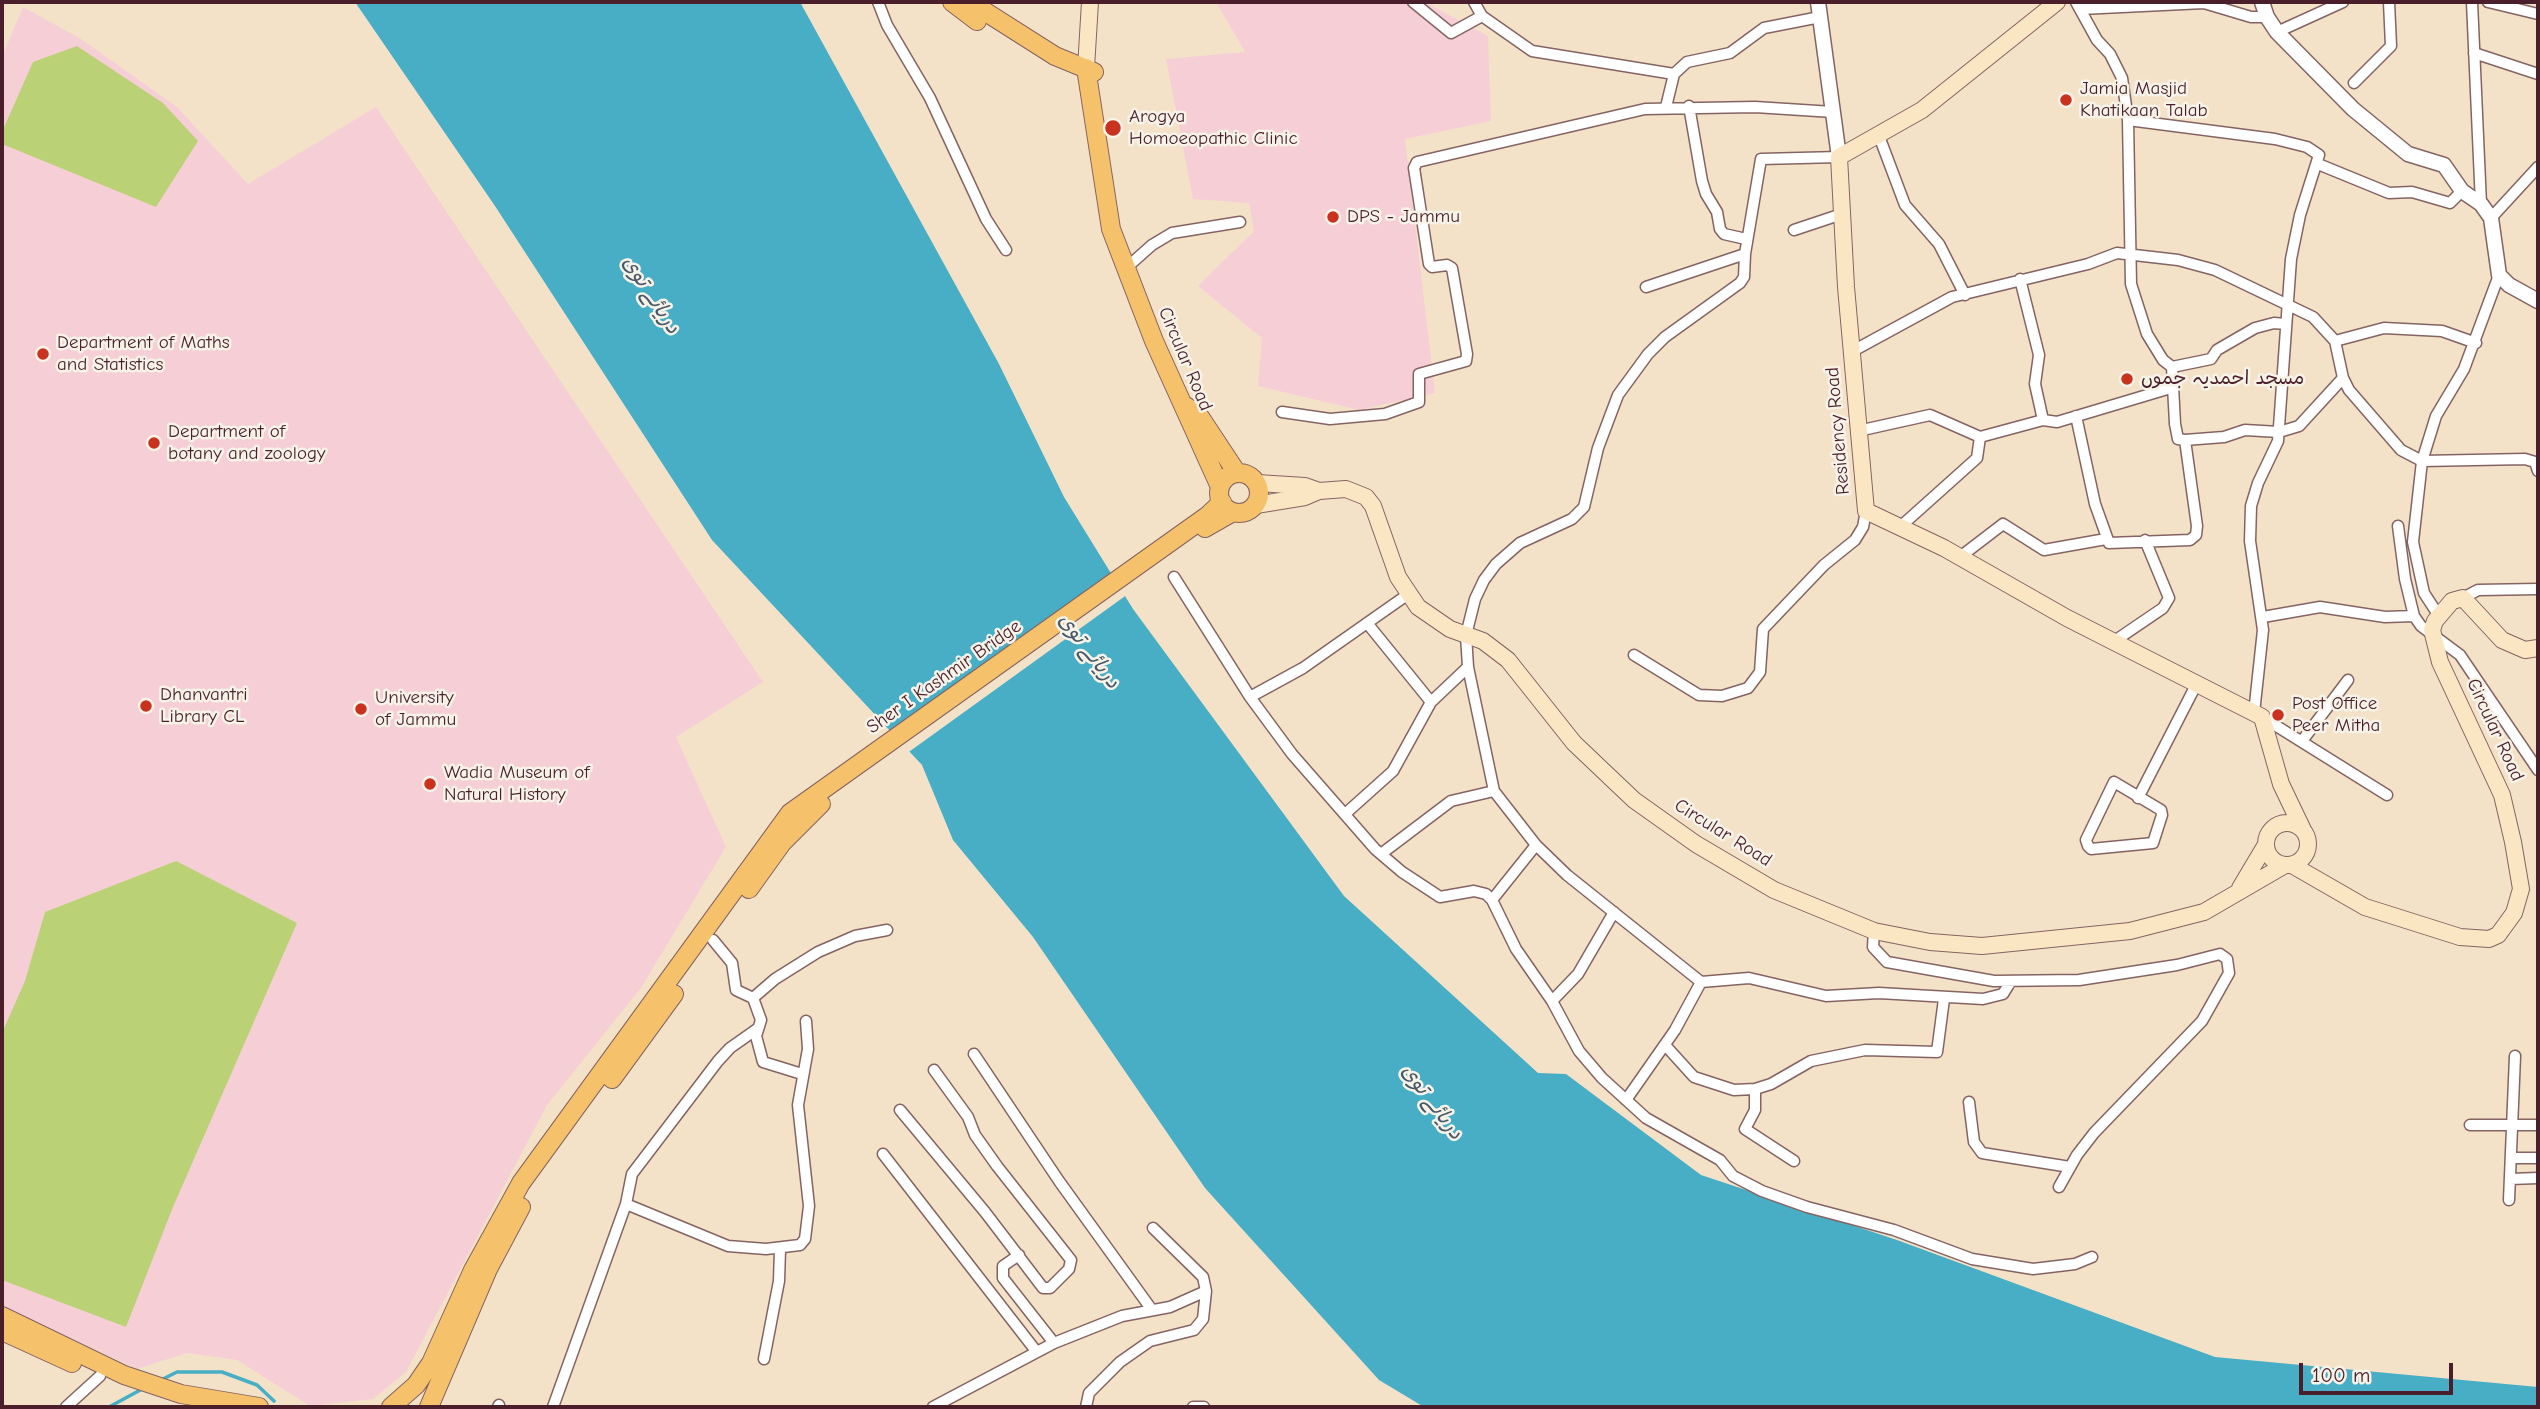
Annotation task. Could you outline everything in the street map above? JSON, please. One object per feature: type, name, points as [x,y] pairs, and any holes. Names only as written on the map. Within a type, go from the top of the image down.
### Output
[{"type":"main road","points":[[952,2],[1010,41],[1090,74]]},
{"type":"main road","points":[[970,2],[1055,56],[1090,74]]},
{"type":"main road","name":"Circular Road","points":[[1090,2],[1086,47],[1120,225],[1118,245],[1164,365],[1225,500]]},
{"type":"main road","points":[[1839,156],[1879,136],[1936,100],[2057,2]]},
{"type":"main road","name":"Residency Road","points":[[1839,156],[1851,352],[1866,511],[1960,557],[2113,642],[2258,715]]},
{"type":"main road","points":[[1184,405],[1198,414],[1237,473]]},
{"type":"main road","points":[[1237,473],[1248,475],[1257,482],[1305,485],[1319,491],[1305,497],[1256,505],[1243,513],[1225,500],[1224,480],[1237,473]]},
{"type":"main road","points":[[1256,505],[1259,498],[1257,482]]},
{"type":"main road","name":"Circular Road","points":[[1319,491],[1346,489],[1366,497],[1373,506],[1407,595],[1433,619],[1483,641],[1508,660],[1574,743],[1634,800],[1661,821],[1774,890],[1874,931],[1930,942],[1982,946],[2149,928],[2204,912],[2240,888],[2289,865],[2365,907],[2475,939],[2498,935],[2518,903],[2520,873],[2502,795],[2440,662],[2432,634]]},
{"type":"main road","name":"Sher I Kashmir Bridge","points":[[812,804],[1210,519],[1225,500]]},
{"type":"main road","points":[[2432,634],[2433,625],[2439,616],[2452,601],[2463,598],[2502,640],[2525,650],[2538,648]]},
{"type":"main road","points":[[2258,715],[2281,784],[2331,887]]},
{"type":"main road","points":[[2275,826],[2281,784]]},
{"type":"main road","points":[[429,1407],[488,1269],[534,1184],[812,804]]},
{"type":"main road","points":[[391,1407],[416,1385],[430,1363],[473,1270],[521,1183],[773,833],[790,813],[812,804]]},
{"type":"main road","points":[[2240,888],[2275,826],[2290,823],[2306,837]]},
{"type":"main road","points":[[2265,846],[2271,859],[2289,865],[2304,856],[2306,837]]},
{"type":"main road","points":[[2,1316],[122,1380],[181,1402],[259,1407]]},
{"type":"main road","points":[[2,1331],[100,1376],[122,1380]]},
{"type":"street","points":[[878,2],[887,25],[930,98],[986,219],[1006,250]]},
{"type":"street","points":[[1413,2],[1451,33],[1482,16]]},
{"type":"street","points":[[1474,2],[1482,16],[1532,51],[1674,74]]},
{"type":"street","points":[[2262,2],[2267,17],[2277,32],[2370,124],[2408,154],[2444,165],[2462,191],[2481,204],[2491,218],[2499,275],[2476,343],[2465,369],[2436,416],[2422,461],[2413,542],[2424,593],[2439,616]]},
{"type":"street","points":[[2277,32],[2343,2]]},
{"type":"street","points":[[2354,83],[2391,46],[2389,2]]},
{"type":"street","points":[[2472,2],[2481,204]]},
{"type":"street","points":[[2488,2],[2537,14],[2538,28]]},
{"type":"street","points":[[2267,17],[2251,17],[2204,4],[2079,6],[2097,40],[2118,66],[2128,120],[2131,284],[2140,316],[2155,346],[2172,368],[2178,437],[2185,440],[2224,437],[2245,430],[2279,432],[2299,426],[2343,378]]},
{"type":"street","points":[[1665,107],[1674,74],[1687,62],[1719,58],[1738,50],[1764,28],[1819,9]]},
{"type":"street","name":"Residency Road","points":[[1819,9],[1839,156]]},
{"type":"street","points":[[2474,53],[2538,74]]},
{"type":"street","points":[[1282,412],[1330,419],[1385,414],[1419,402],[1419,373],[1466,361],[1452,268],[1447,265],[1430,267],[1429,264],[1414,168],[1417,162],[1646,109],[1689,106],[1833,112]]},
{"type":"street","points":[[1689,106],[1702,181],[1717,212],[1720,229],[1724,234],[1746,239]]},
{"type":"street","points":[[2128,120],[2275,139],[2317,151],[2318,164],[2295,234],[2285,324],[2279,432],[2274,454],[2258,483],[2251,506],[2250,541],[2263,617],[2258,715],[2387,795]]},
{"type":"street","points":[[1879,136],[1905,205],[1939,244],[1965,295]]},
{"type":"street","points":[[1839,156],[1761,159],[1746,239],[1743,280],[1665,337],[1648,354],[1618,395],[1598,449],[1584,507],[1572,519],[1520,543],[1496,564],[1475,599],[1466,635],[1468,667],[1494,791],[1536,845],[1701,982],[1738,978],[1815,995],[1880,993],[1944,999],[1998,997],[2007,990],[2011,981]]},
{"type":"street","points":[[2318,164],[2389,193],[2416,193],[2450,203],[2462,191]]},
{"type":"street","points":[[2491,218],[2538,167]]},
{"type":"street","points":[[1794,230],[1842,214]]},
{"type":"street","points":[[1125,269],[1152,245],[1172,233],[1240,222]]},
{"type":"street","points":[[1851,352],[1944,301],[2020,279],[2088,264],[2117,253],[2130,253],[2215,270],[2313,317],[2335,341],[2343,378],[2398,447],[2422,461],[2525,459],[2535,462],[2538,471]]},
{"type":"street","points":[[1646,287],[1745,254]]},
{"type":"street","points":[[2499,275],[2509,285],[2538,302]]},
{"type":"street","points":[[2020,279],[2039,355],[2035,384],[2043,420]]},
{"type":"street","points":[[2172,368],[2211,359],[2219,348],[2255,328],[2274,323],[2285,324]]},
{"type":"street","points":[[2335,341],[2384,328],[2442,331],[2476,343]]},
{"type":"street","points":[[1858,430],[1930,415],[1980,438],[2043,420],[2051,423],[2174,387]]},
{"type":"street","points":[[2076,416],[2106,538],[2112,544],[2145,540],[2190,540],[2196,535],[2185,440]]},
{"type":"street","points":[[1900,527],[1977,458],[1980,438]]},
{"type":"street","points":[[1633,655],[1699,695],[1722,696],[1748,688],[1760,672],[1763,629],[1824,565],[1855,540],[1863,527],[1866,511]]},
{"type":"street","points":[[1960,557],[2003,524],[2044,550],[2106,538]]},
{"type":"street","points":[[2398,526],[2405,579],[2414,616],[2460,655],[2538,770]]},
{"type":"street","points":[[2113,642],[2163,608],[2169,598],[2145,540]]},
{"type":"street","points":[[1174,577],[1250,697],[1292,754],[1381,855],[1440,897],[1475,891],[1492,900],[1516,949],[1552,1001],[1579,1051],[1626,1100],[1660,1127],[1720,1160],[1738,1180],[1787,1201],[1894,1230],[1991,1265],[2017,1269],[2059,1267],[2092,1257]]},
{"type":"street","points":[[2463,598],[2477,590],[2538,589]]},
{"type":"street","points":[[1250,697],[1291,675],[1407,595]]},
{"type":"street","points":[[2263,617],[2320,607],[2385,617],[2414,616]]},
{"type":"street","points":[[1367,623],[1431,702]]},
{"type":"street","points":[[1345,814],[1398,765],[1431,702],[1468,667]]},
{"type":"street","points":[[2302,741],[2348,680]]},
{"type":"street","points":[[2138,798],[2196,685]]},
{"type":"street","points":[[2114,782],[2138,798],[2157,807],[2162,815],[2153,843],[2091,849],[2086,840],[2114,782]]},
{"type":"street","points":[[1381,855],[1451,801],[1494,791]]},
{"type":"street","points":[[1492,900],[1536,845]]},
{"type":"street","points":[[1552,1001],[1578,974],[1614,912]]},
{"type":"street","points":[[802,1074],[765,1065],[757,1043],[757,1007],[775,979],[818,951],[855,936],[887,930]]},
{"type":"street","points":[[1874,931],[1873,947],[1880,959],[1887,962],[2011,981],[2048,982],[2138,972],[2220,954],[2229,962],[2229,974],[2202,1021],[2094,1133],[2059,1187]]},
{"type":"street","points":[[713,940],[732,963],[736,990],[757,1007]]},
{"type":"street","points":[[1626,1100],[1665,1045],[1701,982]]},
{"type":"street","points":[[1665,1045],[1694,1077],[1734,1090],[1755,1089],[1771,1084],[1811,1061],[1865,1050],[1937,1052],[1944,999]]},
{"type":"street","points":[[626,1204],[728,1245],[780,1249],[800,1245],[805,1239],[808,1220],[808,1190],[798,1105],[808,1049],[807,1021]]},
{"type":"street","points":[[552,1407],[626,1204],[632,1174],[718,1061],[730,1048],[757,1029]]},
{"type":"street","points":[[974,1054],[1059,1181],[1153,1310]]},
{"type":"street","points":[[2509,1200],[2515,1056]]},
{"type":"street","points":[[900,1110],[1045,1289],[1071,1264],[975,1135],[968,1117],[934,1070]]},
{"type":"street","points":[[1755,1089],[1755,1110],[1745,1129],[1794,1161]]},
{"type":"street","points":[[1969,1102],[1974,1142],[1982,1153],[2070,1167]]},
{"type":"street","points":[[2470,1125],[2538,1125]]},
{"type":"street","points":[[883,1154],[1036,1351]]},
{"type":"street","points":[[2511,1158],[2538,1158]]},
{"type":"street","points":[[2510,1179],[2538,1178]]},
{"type":"street","points":[[1086,1407],[1090,1392],[1103,1377],[1140,1347],[1159,1338],[1191,1331],[1203,1319],[1206,1291],[1203,1277],[1153,1228]]},
{"type":"street","points":[[764,1359],[779,1281],[780,1249]]},
{"type":"street","points":[[1019,1255],[1003,1266],[1003,1278],[1054,1343]]},
{"type":"street","points":[[933,1407],[1054,1343],[1122,1316],[1178,1304],[1206,1291]]},
{"type":"street","points":[[66,1407],[100,1376]]},
{"type":"street","points":[[1193,1407],[1204,1407]]},
{"type":"shaded area","name":"DPS - Jammu","points":[[1216,2],[1425,2],[1488,36],[1491,121],[1405,139],[1435,393],[1359,410],[1258,386],[1262,338],[1198,286],[1254,231],[1249,203],[1193,199],[1166,59],[1245,52]]},
{"type":"shaded area","name":"University of Jammu","points":[[23,7],[81,39],[177,107],[248,184],[376,107],[763,682],[676,737],[726,847],[641,988],[547,1105],[406,1372],[373,1399],[310,1406],[237,1360],[187,1353],[137,1369],[2,1306],[2,57]]},
{"type":"green space","points":[[77,46],[163,103],[198,141],[156,207],[2,144],[2,132],[33,62]]},
{"type":"green space","points":[[176,861],[297,923],[173,1207],[126,1327],[2,1280],[2,1033],[25,981],[45,912]]},
{"type":"water","name":"دریائے توی","points":[[355,2],[800,2],[999,364],[1064,497],[1133,609],[1344,896],[1538,1073],[1566,1074],[1701,1175],[1897,1240],[2215,1357],[2538,1387],[2538,1407],[1424,1407],[1379,1380],[1205,1188],[1033,937],[953,840],[922,765],[712,540],[495,206]]},
{"type":"pier","points":[[1114,572],[1128,594],[906,754],[888,734]]},
{"type":"waterway","points":[[161,1380],[177,1372],[222,1372],[257,1385],[274,1401]]},
{"type":"waterway","points":[[109,1407],[144,1388]]},
{"type":"place","name":"Jamia Masjid Khatikaan Talab","points":[[2066,100]]},
{"type":"place","name":"Arogya Homoeopathic Clinic","points":[[1113,128]]},
{"type":"place","name":"DPS - Jammu","points":[[1333,217]]},
{"type":"place","name":"Department of Maths and Statistics","points":[[43,354]]},
{"type":"place","name":"مسجد احمدیہ جموں","points":[[2127,379]]},
{"type":"place","name":"Department of botany and zoology","points":[[154,443]]},
{"type":"place","name":"Dhanvantri Library CL","points":[[146,706]]},
{"type":"place","name":"University of Jammu","points":[[361,709]]},
{"type":"place","name":"Post Office Peer Mitha","points":[[2278,715]]},
{"type":"place","name":"Wadia Museum of Natural History","points":[[430,784]]}]
